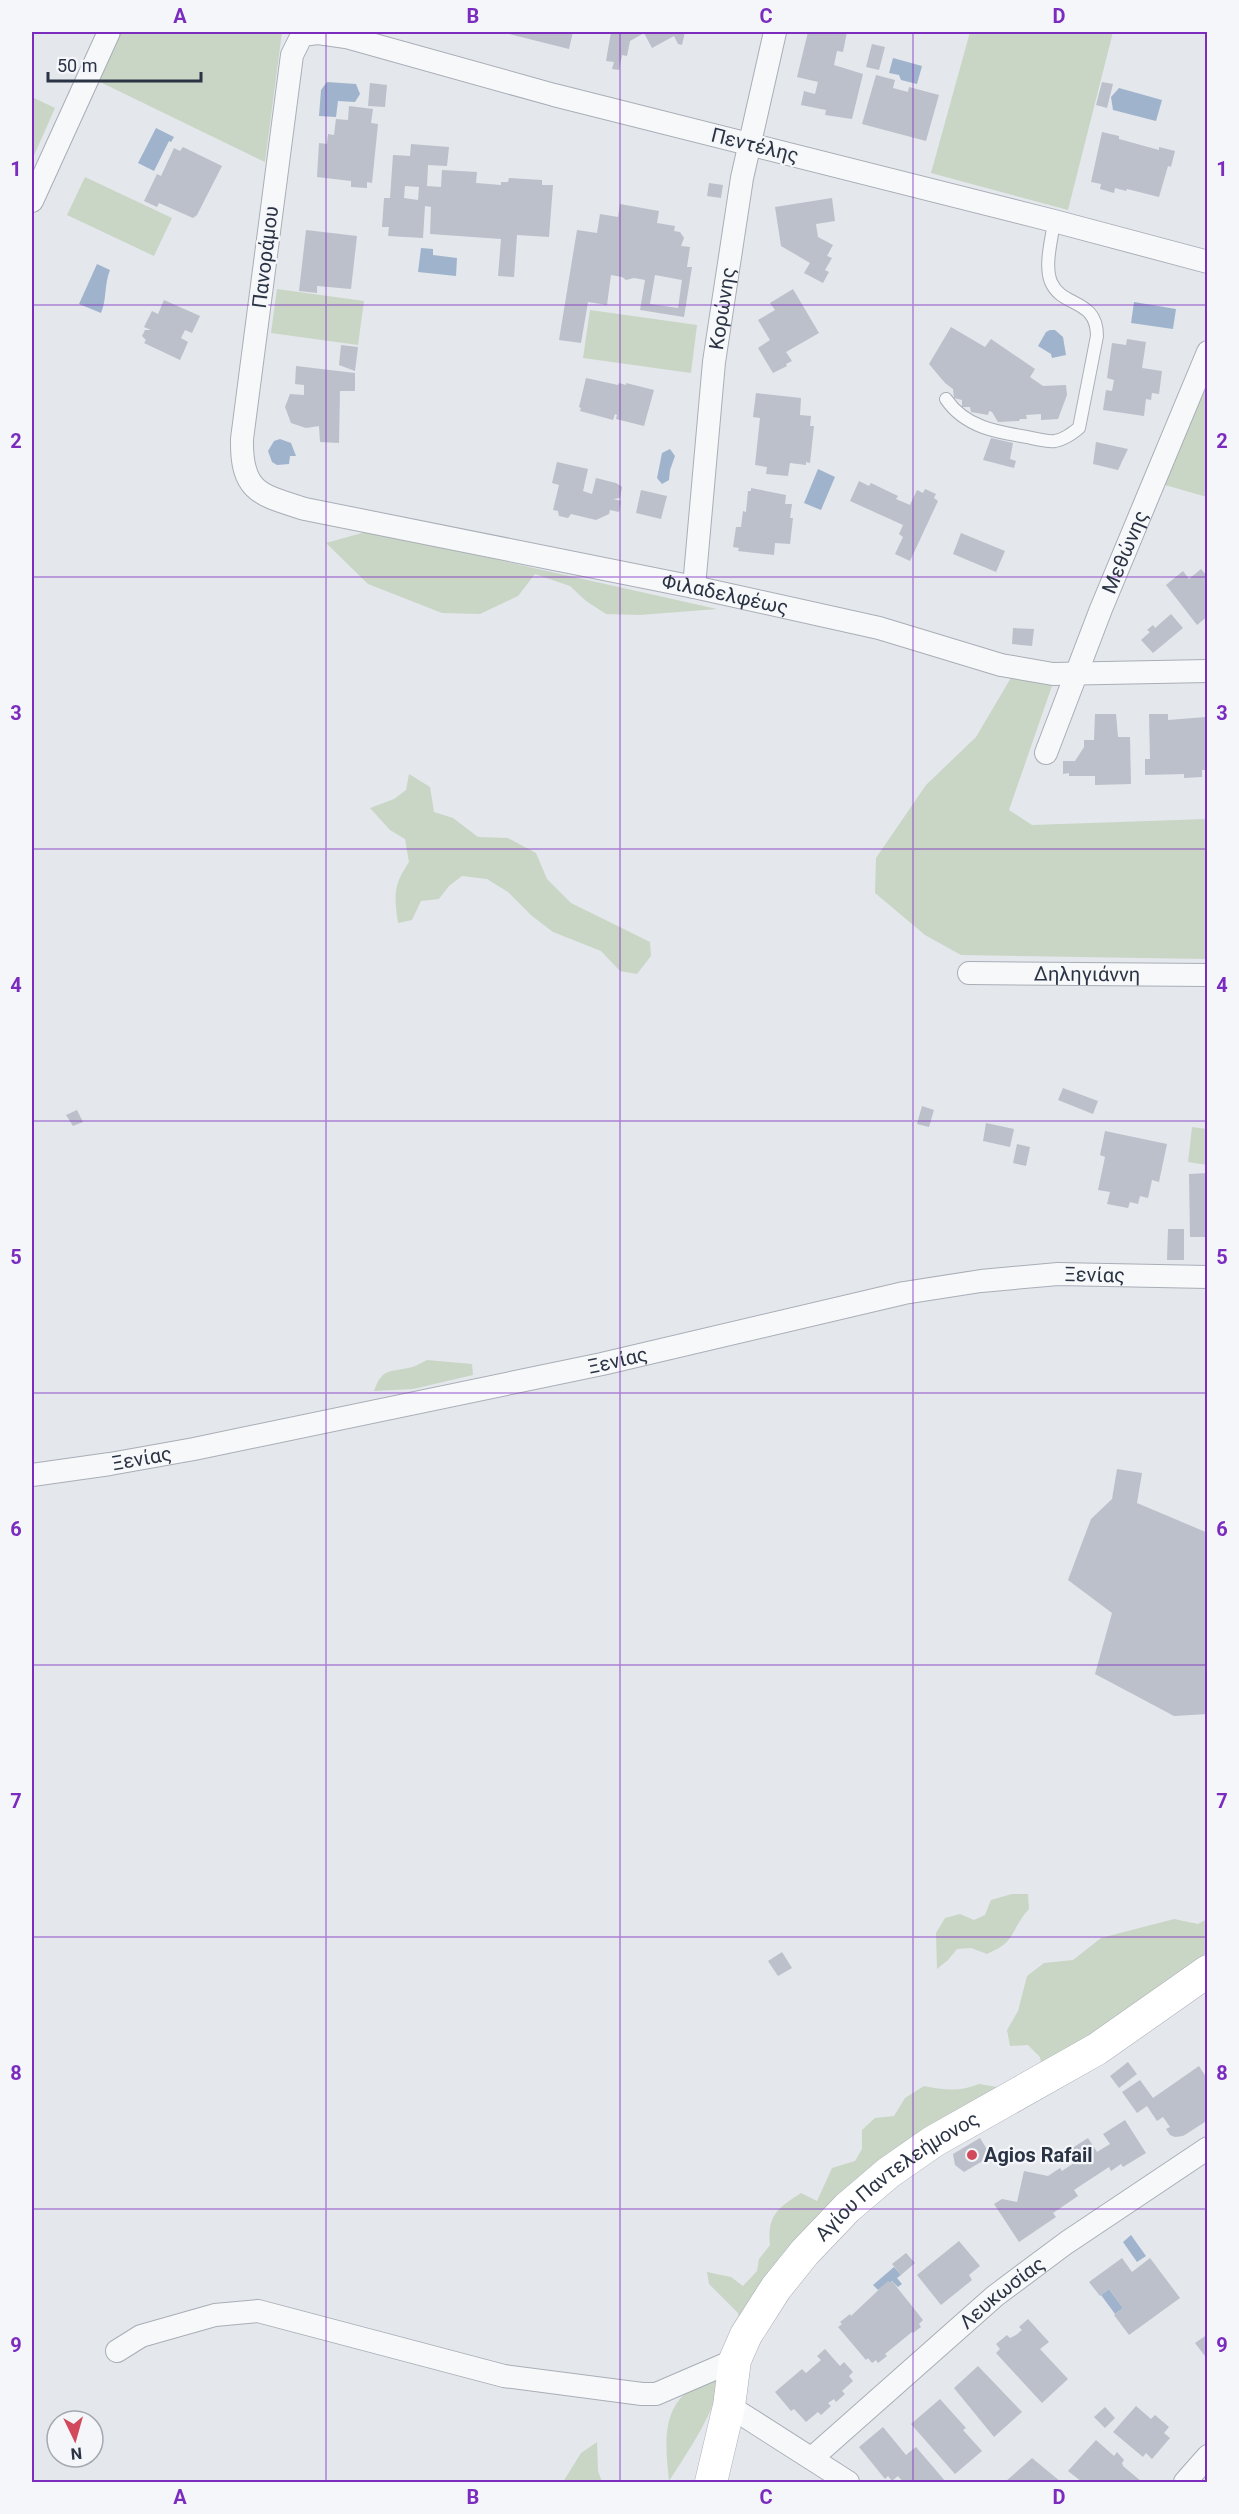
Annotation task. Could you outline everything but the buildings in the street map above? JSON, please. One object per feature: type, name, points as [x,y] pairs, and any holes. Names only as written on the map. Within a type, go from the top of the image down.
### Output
[{"type":"street","points":[[32,201],[109,32]]},
{"type":"street","name":"Κορώνης","points":[[694,587],[714,362],[749,144],[775,32]]},
{"type":"street","name":"Πεντέλης","points":[[302,35],[318,33],[346,37],[554,95],[1208,262]]},
{"type":"street","name":"Πανοράμου","points":[[249,481],[241,462],[242,440],[292,55],[302,35]]},
{"type":"street","name":"Μεθώνης","points":[[1046,753],[1160,464],[1208,352]]},
{"type":"street","name":"Φιλαδελφέως","points":[[249,481],[257,491],[268,498],[305,509],[694,587],[879,628],[1001,665],[1053,674],[1208,671]]},
{"type":"street","name":"Δηληγιάννη","points":[[969,974],[1208,975]]},
{"type":"street","name":"Ξενίας","points":[[32,1475],[206,1447],[602,1364],[904,1293],[981,1281],[1058,1274],[1208,1277]]},
{"type":"street","name":"Αγίου Παντελεήμονος","points":[[711,2482],[729,2406],[735,2360],[752,2325],[776,2288],[805,2252],[847,2208],[888,2173],[934,2141],[1097,2049],[1208,1971]]},
{"type":"street","name":"Λευκωσίας","points":[[813,2458],[995,2296],[1066,2243],[1208,2148]]},
{"type":"street","points":[[117,2351],[141,2336],[215,2315],[258,2311],[504,2376],[642,2394],[656,2394],[735,2360]]},
{"type":"street","points":[[729,2406],[848,2482]]},
{"type":"street","points":[[1185,2482],[1208,2456]]},
{"type":"lane","points":[[946,399],[952,409],[975,424],[992,431],[1052,441],[1067,437],[1079,428],[1096,336],[1096,324],[1093,315],[1057,291],[1051,281],[1049,269],[1054,221]]},
{"type":"green space","points":[[120,32],[282,32],[265,162],[98,81]]},
{"type":"green space","points":[[970,32],[1113,32],[1068,210],[931,173]]},
{"type":"green space","points":[[32,97],[55,108],[32,160]]},
{"type":"green space","points":[[85,177],[172,218],[154,256],[67,215]]},
{"type":"green space","points":[[277,289],[364,301],[358,345],[271,333]]},
{"type":"green space","points":[[590,310],[697,325],[691,373],[583,358]]},
{"type":"green space","points":[[1207,380],[1207,497],[1165,485]]},
{"type":"green space","points":[[369,531],[717,609],[640,615],[606,614],[586,601],[570,586],[535,574],[518,596],[480,614],[442,613],[368,584],[326,543]]},
{"type":"green space","points":[[1012,676],[1053,683],[1009,810],[1032,825],[1207,819],[1207,959],[961,955],[925,935],[875,893],[876,858],[926,785],[976,737]]},
{"type":"green space","points":[[409,774],[430,787],[434,812],[453,818],[478,837],[508,838],[536,853],[547,879],[571,903],[650,942],[651,956],[637,974],[620,971],[601,951],[553,932],[532,916],[508,892],[487,879],[462,876],[449,886],[439,899],[421,901],[412,920],[398,923],[397,884],[409,862],[405,839],[390,830],[370,808],[394,799],[406,790]]},
{"type":"green space","points":[[1192,1127],[1207,1129],[1207,1165],[1188,1162]]},
{"type":"green space","points":[[427,1360],[472,1364],[473,1375],[413,1389],[374,1391],[386,1373],[413,1367]]},
{"type":"green space","points":[[1012,1894],[1028,1894],[1029,1909],[1004,1945],[987,1954],[971,1948],[957,1949],[937,1969],[936,1933],[945,1918],[960,1914],[974,1920],[985,1915],[991,1900]]},
{"type":"green space","points":[[1174,1919],[1198,1924],[1207,1919],[1207,1960],[1042,2071],[1040,2057],[1028,2045],[1010,2046],[1007,2030],[1018,2011],[1027,1976],[1044,1963],[1073,1960],[1101,1938]]},
{"type":"green space","points":[[979,2084],[997,2087],[740,2329],[738,2313],[709,2284],[707,2272],[731,2277],[743,2286],[757,2271],[759,2259],[770,2245],[770,2226],[776,2213],[801,2193],[817,2201],[832,2168],[855,2161],[862,2149],[862,2130],[875,2118],[894,2116],[905,2098],[924,2086],[952,2090]]},
{"type":"green space","points":[[722,2377],[707,2419],[669,2481],[666,2443],[674,2408],[691,2389]]},
{"type":"green space","points":[[597,2442],[598,2471],[602,2482],[563,2482],[581,2453]]},
{"type":"water","points":[[893,58],[922,66],[917,84],[901,80],[899,75],[889,73]]},
{"type":"water","points":[[327,82],[356,84],[360,94],[355,102],[338,101],[336,117],[319,116],[321,90]]},
{"type":"water","points":[[1119,88],[1162,100],[1156,121],[1113,110],[1111,97]]},
{"type":"water","points":[[156,128],[174,137],[171,142],[169,141],[154,171],[138,163]]},
{"type":"water","points":[[421,248],[433,249],[433,255],[457,258],[456,276],[418,272]]},
{"type":"water","points":[[97,264],[110,270],[101,313],[79,304]]},
{"type":"water","points":[[1134,302],[1176,309],[1173,329],[1131,323]]},
{"type":"water","points":[[1055,330],[1063,337],[1066,355],[1052,358],[1051,354],[1038,346],[1046,332]]},
{"type":"water","points":[[280,439],[291,443],[296,456],[290,456],[289,464],[277,465],[272,462],[268,451],[274,441]]},
{"type":"water","points":[[670,449],[675,456],[669,480],[662,484],[657,478],[662,453]]},
{"type":"water","points":[[818,469],[835,477],[821,510],[804,503]]},
{"type":"water","points":[[1131,2235],[1146,2256],[1137,2262],[1123,2242]]},
{"type":"water","points":[[894,2267],[901,2275],[897,2278],[902,2284],[898,2287],[892,2281],[888,2282],[878,2290],[873,2285]]},
{"type":"water","points":[[1109,2289],[1123,2308],[1115,2314],[1101,2295]]},
{"type":"place","name":"Agios Rafail","points":[[972,2155]]}]
